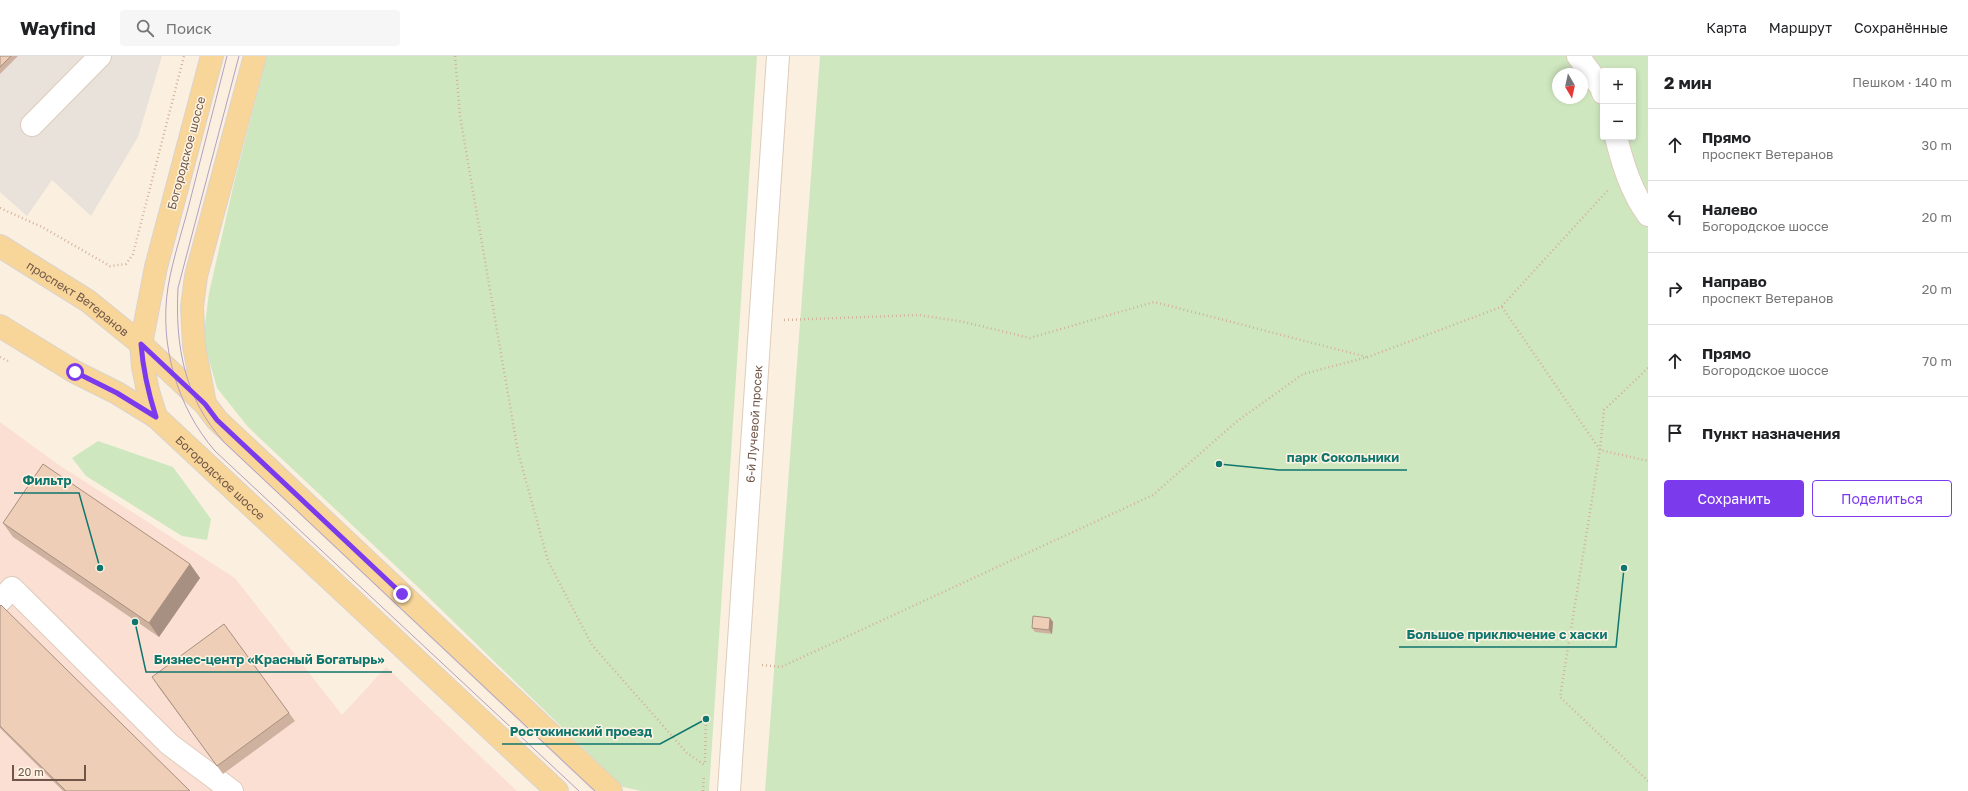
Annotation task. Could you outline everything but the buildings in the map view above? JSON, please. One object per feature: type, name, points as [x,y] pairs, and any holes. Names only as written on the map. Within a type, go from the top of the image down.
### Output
[{"type":"main road","name":"Богородское шоссе","points":[[212,56],[156,266],[141,344],[142,367],[156,417],[558,791]]},
{"type":"main road","points":[[255,56],[195,284],[192,307],[192,326],[198,373],[205,404],[217,420],[611,791]]},
{"type":"main road","name":"проспект Ветеранов","points":[[0,246],[88,301],[141,344],[205,404]]},
{"type":"main road","points":[[0,326],[75,372],[117,393],[156,417]]},
{"type":"street","points":[[32,125],[100,56]]},
{"type":"street","name":"6-й Лучевой просек","points":[[729,787],[778,56]]},
{"type":"street","points":[[1578,56],[1600,86]]},
{"type":"street","points":[[1617,140],[1625,172],[1648,215]]},
{"type":"street","points":[[4,588],[169,744],[232,791]]},
{"type":"path","points":[[0,208],[42,227],[110,266],[126,264],[133,254],[184,56]]},
{"type":"path","points":[[455,56],[460,116],[518,452],[548,561],[592,645],[688,753],[729,787]]},
{"type":"path","points":[[762,665],[780,667],[1153,495],[1236,422],[1303,374],[1368,357],[1502,307],[1625,172]]},
{"type":"path","points":[[784,320],[919,315],[964,322],[1030,338],[1154,302],[1368,357]]},
{"type":"path","points":[[1502,307],[1600,450],[1648,461]]},
{"type":"path","points":[[1648,368],[1604,410],[1600,450],[1560,698],[1648,781]]},
{"type":"path","points":[[703,791],[706,719]]},
{"type":"shaded area","points":[[0,56],[162,56],[138,137],[91,216],[52,180],[27,216],[0,192]]},
{"type":"shaded area","points":[[0,422],[59,465],[235,578],[342,715],[386,667],[517,791],[0,791]]},
{"type":"green space","points":[[267,56],[757,56],[709,791],[641,791],[623,787],[419,588],[248,427],[217,388],[203,339],[209,293],[234,183]]},
{"type":"green space","points":[[820,56],[1648,56],[1648,791],[765,791]]},
{"type":"green space","points":[[98,441],[173,467],[211,519],[207,540],[182,536],[86,476],[72,458]]},
{"type":"tram line","points":[[227,56],[168,287],[166,331],[169,353],[181,395],[190,415],[215,451],[579,791]]},
{"type":"tram line","points":[[239,56],[178,288],[178,330],[185,370],[191,389],[210,425],[224,442],[595,791]]},
{"type":"place","name":"парк Сокольники","points":[[1219,464]]},
{"type":"place","name":"Фильтр","points":[[100,568]]},
{"type":"place","name":"Большое приключение с хаски","points":[[1624,568]]},
{"type":"place","name":"Бизнес-центр «Красный Богатырь»","points":[[135,622]]},
{"type":"place","name":"Ростокинский проезд","points":[[706,719]]},
{"type":"route","points":[[75,372],[117,393],[156,417],[142,367],[141,344],[205,404],[217,420],[402,594]]}]
